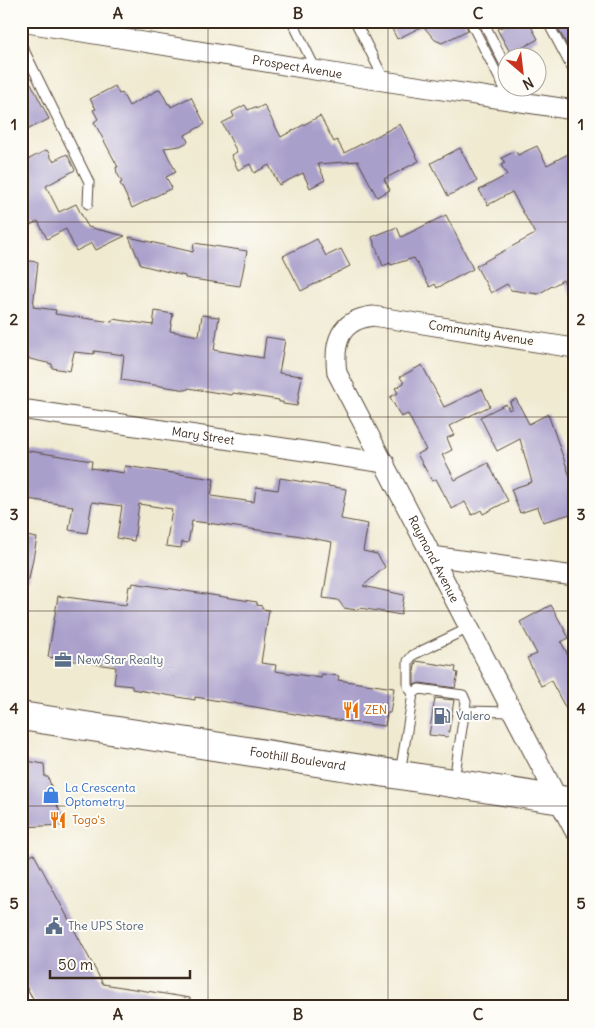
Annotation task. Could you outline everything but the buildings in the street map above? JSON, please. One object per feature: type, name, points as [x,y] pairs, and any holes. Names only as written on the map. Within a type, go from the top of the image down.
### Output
[{"type":"main road","name":"Foothill Boulevard","points":[[21,716],[566,801]]},
{"type":"street","name":"Prospect Avenue","points":[[21,22],[385,82],[517,99],[574,110]]},
{"type":"street","name":"Raymond Avenue","points":[[388,318],[373,316],[361,318],[347,325],[338,340],[335,359],[337,373],[512,712],[566,801],[574,830]]},
{"type":"street","name":"Community Avenue","points":[[388,318],[574,348]]},
{"type":"street","name":"Mary Street","points":[[21,409],[385,463]]},
{"type":"street","points":[[432,556],[574,576]]},
{"type":"lane","points":[[292,21],[316,70]]},
{"type":"lane","points":[[355,21],[385,82]]},
{"type":"lane","points":[[470,21],[517,99]]},
{"type":"lane","points":[[483,21],[498,51]]},
{"type":"lane","points":[[547,21],[574,72]]},
{"type":"lane","points":[[21,44],[89,182],[88,204]]},
{"type":"lane","points":[[400,775],[413,694],[408,686],[408,661],[414,655],[469,628]]},
{"type":"lane","points":[[413,694],[419,690],[463,695],[466,702],[465,711],[453,783]]},
{"type":"lane","points":[[465,711],[512,712]]},
{"type":"lane","points":[[21,989],[32,1007]]},
{"type":"place","name":"New Star Realty","points":[[63,660]]},
{"type":"place","name":"ZEN","points":[[351,710]]},
{"type":"place","name":"Valero","points":[[442,716]]},
{"type":"place","name":"La Crescenta Optometry","points":[[51,795]]},
{"type":"place","name":"Togo's","points":[[58,820]]},
{"type":"place","name":"The UPS Store","points":[[54,926]]}]
